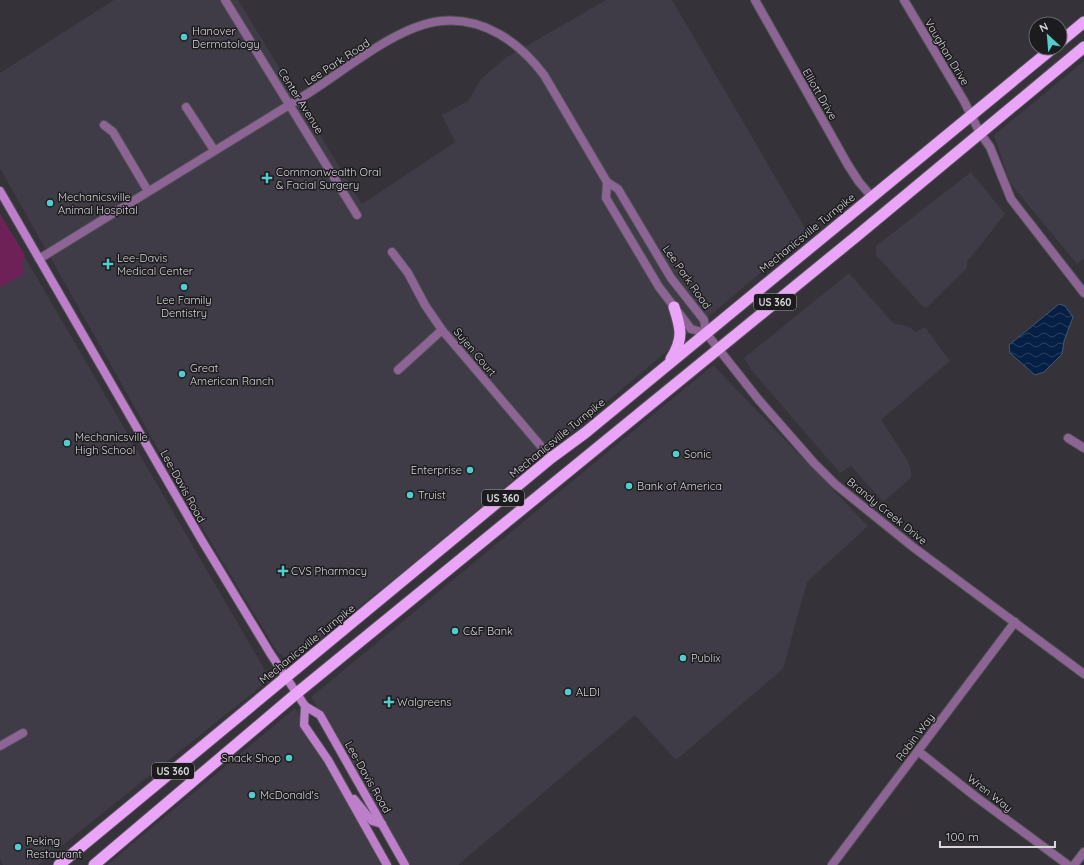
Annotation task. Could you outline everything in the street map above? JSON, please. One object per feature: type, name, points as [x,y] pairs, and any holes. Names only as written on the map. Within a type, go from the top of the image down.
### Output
[{"type":"highway","points":[[1068,35],[1084,22]]},
{"type":"highway","name":"US 360","points":[[94,865],[297,693],[858,235],[1084,47]]},
{"type":"highway","name":"Mechanicsville Turnpike","points":[[59,865],[551,458],[585,433],[666,367],[1043,56]]},
{"type":"highway","points":[[666,367],[677,349],[681,335],[681,327],[674,307]]},
{"type":"main road","name":"Lee-Davis Road","points":[[0,191],[201,539],[286,678],[305,706],[320,714],[405,865]]},
{"type":"main road","points":[[305,706],[304,725],[328,760],[387,865]]},
{"type":"main road","points":[[344,789],[372,821],[382,824]]},
{"type":"street","name":"Center Avenue","points":[[225,0],[357,215]]},
{"type":"street","name":"Elliott Drive","points":[[754,0],[848,165],[859,182],[872,196]]},
{"type":"street","name":"Vaughan Drive","points":[[904,0],[980,133],[990,146],[996,158],[1010,199],[1084,293]]},
{"type":"street","name":"Lee Park Road","points":[[40,259],[399,35],[411,29],[442,21],[469,22],[494,31],[510,40],[535,62],[544,74],[606,182],[606,198],[639,256],[691,329],[706,333],[704,320],[671,278],[618,189],[606,182]]},
{"type":"street","points":[[186,107],[214,150]]},
{"type":"street","points":[[104,125],[113,132],[148,191]]},
{"type":"street","name":"Sujen Court","points":[[392,252],[408,273],[425,305],[442,330],[551,458]]},
{"type":"street","points":[[398,370],[442,330]]},
{"type":"street","name":"Brandy Creek Drive","points":[[706,333],[814,463],[835,484],[904,540],[1084,674]]},
{"type":"street","points":[[1068,438],[1084,448]]},
{"type":"street","name":"Robin Way","points":[[832,865],[1015,622]]},
{"type":"street","points":[[0,746],[24,733]]},
{"type":"street","name":"Wren Way","points":[[918,751],[982,802],[1068,865]]},
{"type":"street","points":[[1074,865],[1084,852]]},
{"type":"shaded area","points":[[114,0],[238,0],[362,204],[455,142],[442,115],[468,101],[481,79],[507,57],[606,0],[672,0],[808,233],[418,560],[298,656],[285,657],[278,653],[206,534],[0,168],[0,73]]},
{"type":"shaded area","points":[[1084,61],[1084,258],[1077,264],[1010,183],[994,135]]},
{"type":"shaded area","points":[[971,172],[1005,214],[967,262],[967,268],[926,308],[921,305],[876,255],[876,246]]},
{"type":"shaded area","name":"Mechanicsville High School","points":[[0,214],[266,672],[265,683],[38,865],[3,865],[0,859]]},
{"type":"shaded area","points":[[0,214],[25,255],[22,266],[24,274],[0,287]]},
{"type":"shaded area","points":[[849,273],[893,323],[909,327],[916,332],[925,327],[950,361],[881,420],[908,461],[911,471],[911,478],[883,502],[851,466],[840,473],[752,371],[744,358]]},
{"type":"shaded area","points":[[713,365],[868,526],[807,582],[783,669],[676,760],[635,715],[458,865],[399,865],[353,769],[311,697]]},
{"type":"shaded area","points":[[295,708],[383,865],[107,865]]},
{"type":"water","points":[[1059,304],[1065,306],[1073,317],[1064,341],[1062,354],[1044,372],[1035,375],[1010,353],[1009,345]]},
{"type":"place","name":"Hanover Dermatology","points":[[184,37]]},
{"type":"place","name":"Commonwealth Oral & Facial Surgery","points":[[267,178]]},
{"type":"place","name":"Mechanicsville Animal Hospital","points":[[50,203]]},
{"type":"place","name":"Lee-Davis Medical Center","points":[[108,264]]},
{"type":"place","name":"Lee Family Dentistry","points":[[184,287]]},
{"type":"place","name":"Great American Ranch","points":[[182,374]]},
{"type":"place","name":"Mechanicsville High School","points":[[67,443]]},
{"type":"place","name":"Sonic","points":[[676,454]]},
{"type":"place","name":"Enterprise","points":[[470,470]]},
{"type":"place","name":"Bank of America","points":[[629,486]]},
{"type":"place","name":"Truist","points":[[410,495]]},
{"type":"place","name":"CVS Pharmacy","points":[[283,571]]},
{"type":"place","name":"C&F Bank","points":[[455,631]]},
{"type":"place","name":"Publix","points":[[683,658]]},
{"type":"place","name":"ALDI","points":[[568,692]]},
{"type":"place","name":"Walgreens","points":[[389,702]]},
{"type":"place","name":"Snack Shop","points":[[289,758]]},
{"type":"place","name":"McDonald's","points":[[252,795]]},
{"type":"place","name":"Peking Restaurant","points":[[18,847]]}]
